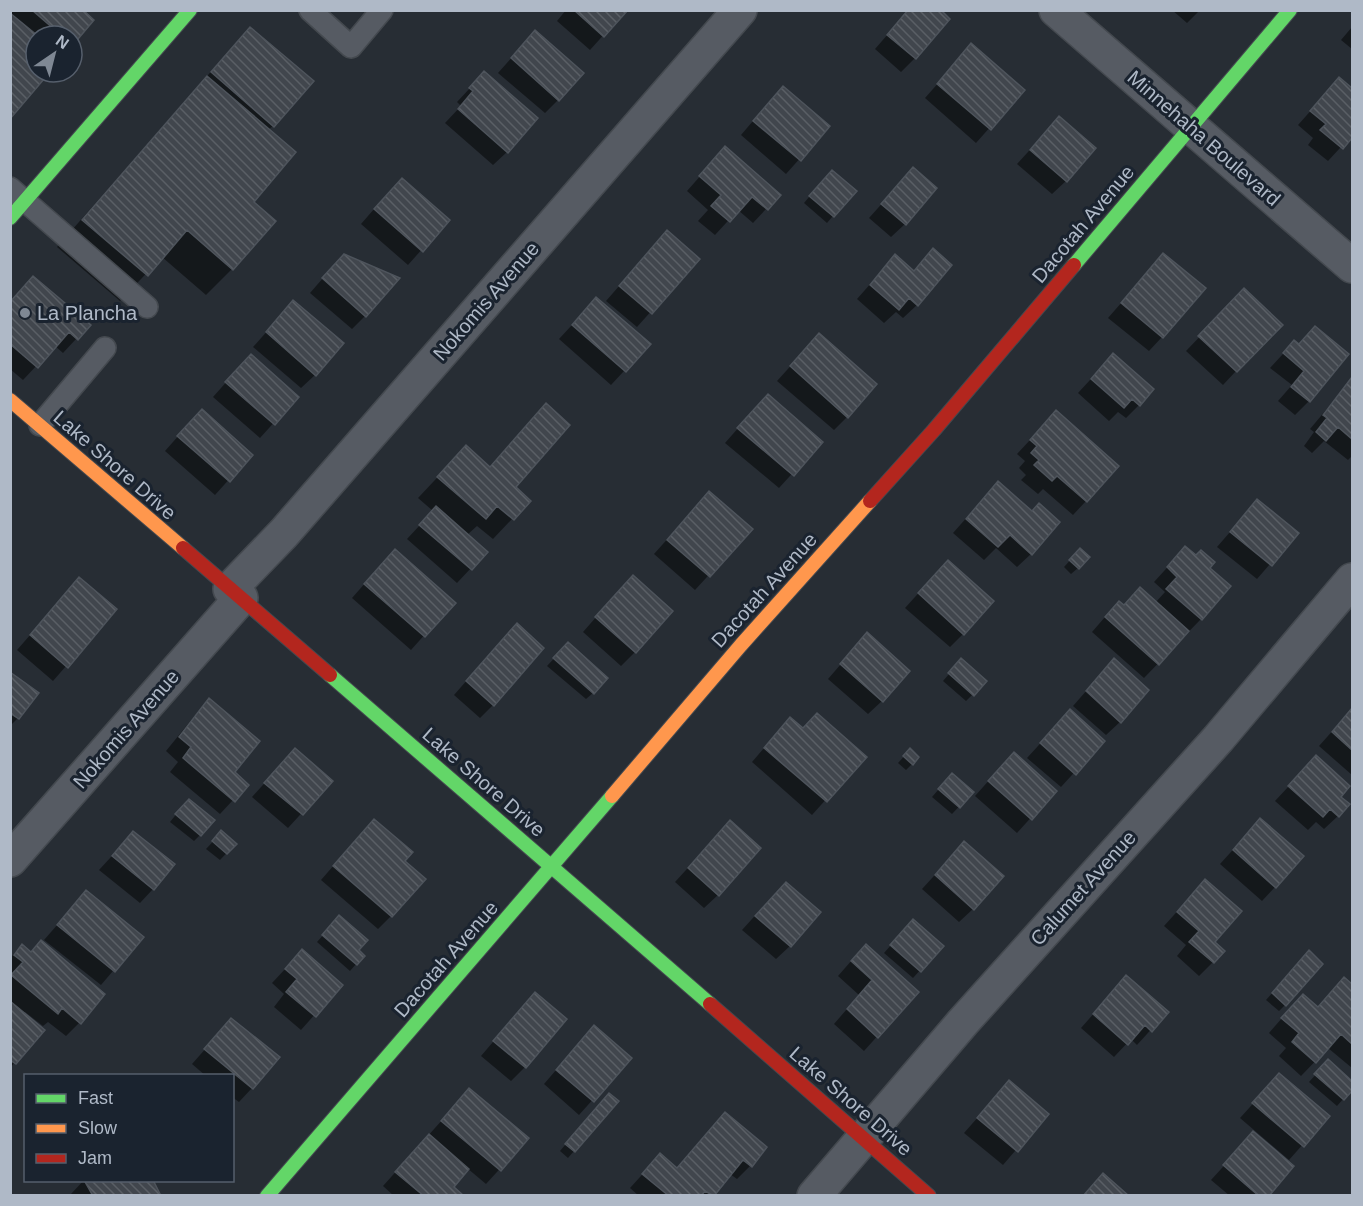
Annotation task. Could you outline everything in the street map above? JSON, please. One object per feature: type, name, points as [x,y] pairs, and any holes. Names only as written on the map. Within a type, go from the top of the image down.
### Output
[{"type":"street","name":"Nokomis Avenue","points":[[10,860],[284,533],[740,10]]},
{"type":"street","name":"Minnehaha Boulevard","points":[[1056,10],[1353,266]]},
{"type":"street","name":"Dacotah Avenue","points":[[267,1196],[741,645],[934,430],[1290,10]]},
{"type":"street","points":[[10,218],[18,195],[184,18]]},
{"type":"street","name":"Lake Shore Drive","points":[[10,400],[552,866],[929,1196]]},
{"type":"street","name":"Calumet Avenue","points":[[814,1196],[963,1022],[1218,739],[1353,580]]},
{"type":"lane","points":[[161,10],[184,18]]},
{"type":"lane","points":[[310,10],[351,47],[382,10]]},
{"type":"lane","points":[[18,195],[147,307]]},
{"type":"lane","points":[[40,425],[105,348]]},
{"type":"building","points":[[32,10],[83,10],[94,20],[84,32],[84,24],[48,24]]},
{"type":"building","points":[[574,10],[628,10],[604,37]]},
{"type":"building","points":[[908,10],[941,10],[950,19],[916,59],[887,35]]},
{"type":"building","points":[[10,13],[24,24],[24,84],[40,84],[10,119]]},
{"type":"building","points":[[250,27],[314,81],[274,127],[211,72]]},
{"type":"building","points":[[535,30],[584,73],[559,101],[511,58]]},
{"type":"building","points":[[971,43],[1025,90],[991,130],[937,84]]},
{"type":"building","points":[[484,71],[538,118],[508,153],[458,109],[473,91],[469,88]]},
{"type":"building","points":[[207,76],[296,152],[254,202],[276,221],[233,270],[187,230],[148,276],[82,220]]},
{"type":"building","points":[[1339,77],[1352,88],[1352,138],[1343,149],[1320,130],[1326,124],[1310,111]]},
{"type":"building","points":[[783,86],[830,126],[801,161],[753,121]]},
{"type":"building","points":[[1059,116],[1096,148],[1067,182],[1030,150]]},
{"type":"building","points":[[725,146],[781,195],[768,210],[752,197],[730,222],[711,206],[721,195],[699,176]]},
{"type":"building","points":[[913,167],[937,188],[906,225],[881,204]]},
{"type":"building","points":[[832,170],[857,191],[834,217],[809,196]]},
{"type":"building","points":[[402,178],[450,220],[423,252],[374,209]]},
{"type":"building","points":[[667,230],[700,259],[652,314],[619,286]]},
{"type":"building","points":[[933,248],[952,265],[918,306],[909,298],[899,310],[870,285],[895,254],[914,271]]},
{"type":"building","points":[[1163,253],[1206,288],[1163,338],[1121,303]]},
{"type":"building","points":[[344,254],[400,278],[366,317],[322,278]]},
{"type":"building","points":[[33,276],[91,325],[78,340],[69,332],[38,368],[10,344],[10,302]]},
{"type":"building","points":[[1244,288],[1283,325],[1237,372],[1198,336]]},
{"type":"building","points":[[596,297],[651,344],[626,372],[572,325]]},
{"type":"building","points":[[293,300],[344,343],[316,376],[266,332]]},
{"type":"building","points":[[1315,326],[1349,354],[1310,402],[1291,387],[1304,371],[1283,353],[1294,340],[1299,344]]},
{"type":"building","points":[[819,333],[877,384],[848,418],[790,366]]},
{"type":"building","points":[[1113,353],[1154,389],[1140,406],[1132,399],[1124,408],[1091,379]]},
{"type":"building","points":[[251,354],[299,397],[275,425],[225,382]]},
{"type":"building","points":[[1352,377],[1352,439],[1338,427],[1326,441],[1316,432],[1327,418],[1323,415]]},
{"type":"building","points":[[768,394],[823,442],[794,476],[737,428]]},
{"type":"building","points":[[546,403],[570,425],[516,487],[531,501],[514,520],[497,506],[486,519],[437,477],[466,445],[490,467]]},
{"type":"building","points":[[202,409],[253,455],[230,482],[177,436]]},
{"type":"building","points":[[1056,410],[1119,466],[1087,502],[1057,476],[1052,481],[1034,465],[1039,460],[1031,453],[1037,446],[1030,440]]},
{"type":"building","points":[[998,481],[1032,511],[1039,503],[1060,522],[1032,555],[1010,535],[998,547],[966,519]]},
{"type":"building","points":[[709,491],[753,529],[710,577],[667,540]]},
{"type":"building","points":[[1257,499],[1299,533],[1272,566],[1230,532]]},
{"type":"building","points":[[436,506],[488,552],[472,570],[419,525]]},
{"type":"building","points":[[1185,546],[1196,555],[1201,550],[1215,562],[1210,568],[1231,586],[1202,620],[1166,589],[1177,577],[1167,567]]},
{"type":"building","points":[[1080,548],[1090,557],[1079,569],[1069,560]]},
{"type":"building","points":[[395,549],[456,603],[425,637],[364,584]]},
{"type":"building","points":[[948,560],[994,601],[964,635],[918,593]]},
{"type":"building","points":[[633,575],[673,611],[636,653],[595,617]]},
{"type":"building","points":[[79,577],[117,609],[68,668],[30,635]]},
{"type":"building","points":[[1140,587],[1189,631],[1159,665],[1105,617],[1119,601],[1124,605]]},
{"type":"building","points":[[517,623],[544,648],[494,706],[466,681]]},
{"type":"building","points":[[867,632],[910,671],[883,702],[840,664]]},
{"type":"building","points":[[568,642],[608,678],[594,694],[553,658]]},
{"type":"building","points":[[961,658],[987,681],[974,696],[948,673]]},
{"type":"building","points":[[1114,658],[1149,690],[1121,723],[1086,691]]},
{"type":"building","points":[[10,672],[39,693],[19,719],[10,713]]},
{"type":"building","points":[[209,698],[260,741],[235,772],[249,785],[235,802],[183,758],[191,747],[179,737]]},
{"type":"building","points":[[1352,708],[1352,750],[1332,732]]},
{"type":"building","points":[[1070,709],[1105,741],[1076,775],[1040,743]]},
{"type":"building","points":[[817,713],[867,757],[827,802],[764,748],[790,717],[803,728]]},
{"type":"building","points":[[295,748],[333,781],[303,815],[264,783]]},
{"type":"building","points":[[910,748],[919,757],[913,765],[903,756]]},
{"type":"building","points":[[1014,752],[1057,791],[1032,820],[988,781]]},
{"type":"building","points":[[1316,755],[1350,786],[1341,797],[1350,804],[1339,817],[1330,809],[1323,817],[1288,786]]},
{"type":"building","points":[[952,773],[974,792],[960,808],[938,789]]},
{"type":"building","points":[[189,799],[215,820],[201,836],[175,814]]},
{"type":"building","points":[[1260,818],[1304,856],[1276,888],[1233,850]]},
{"type":"building","points":[[374,819],[413,852],[405,861],[426,879],[392,917],[333,866]]},
{"type":"building","points":[[730,820],[761,848],[719,896],[688,868]]},
{"type":"building","points":[[221,830],[237,844],[227,854],[212,841]]},
{"type":"building","points":[[133,831],[175,864],[154,890],[112,856]]},
{"type":"building","points":[[964,841],[1004,876],[974,910],[935,875]]},
{"type":"building","points":[[1205,879],[1242,911],[1215,942],[1225,951],[1214,963],[1189,942],[1199,931],[1177,912]]},
{"type":"building","points":[[786,882],[821,912],[791,947],[755,916]]},
{"type":"building","points":[[86,890],[144,937],[115,972],[57,925]]},
{"type":"building","points":[[339,915],[368,940],[359,950],[365,956],[357,965],[322,935]]},
{"type":"building","points":[[913,919],[944,946],[921,972],[890,945]]},
{"type":"building","points":[[41,940],[105,994],[81,1024],[62,1008],[58,1014],[11,975],[23,962],[14,955],[22,944],[31,952]]},
{"type":"building","points":[[866,944],[919,992],[878,1038],[847,1009],[872,980],[851,961]]},
{"type":"building","points":[[302,949],[343,985],[316,1017],[286,992],[297,979],[285,969]]},
{"type":"building","points":[[1309,950],[1323,964],[1286,1006],[1272,993]]},
{"type":"building","points":[[1126,975],[1169,1012],[1152,1032],[1145,1025],[1128,1045],[1093,1014]]},
{"type":"building","points":[[1344,977],[1352,984],[1352,1044],[1341,1034],[1316,1063],[1292,1042],[1299,1033],[1281,1018],[1303,994],[1318,1007]]},
{"type":"building","points":[[535,992],[567,1019],[526,1068],[493,1041]]},
{"type":"building","points":[[10,1001],[45,1030],[16,1064],[10,1060]]},
{"type":"building","points":[[231,1018],[280,1057],[253,1089],[204,1049]]},
{"type":"building","points":[[594,1025],[632,1058],[594,1102],[556,1070]]},
{"type":"building","points":[[1328,1059],[1352,1081],[1352,1091],[1344,1100],[1314,1074]]},
{"type":"building","points":[[1279,1073],[1330,1116],[1304,1147],[1252,1103]]},
{"type":"building","points":[[1009,1080],[1049,1114],[1018,1152],[977,1118]]},
{"type":"building","points":[[469,1088],[529,1138],[501,1171],[441,1121]]},
{"type":"building","points":[[609,1093],[619,1101],[575,1152],[565,1144]]},
{"type":"building","points":[[725,1112],[767,1147],[752,1167],[743,1160],[714,1196],[705,1191],[701,1196],[669,1196],[642,1174],[660,1153],[677,1168]]},
{"type":"building","points":[[1253,1131],[1294,1166],[1269,1196],[1259,1196],[1223,1165]]},
{"type":"building","points":[[429,1134],[469,1169],[454,1187],[464,1196],[424,1196],[395,1172]]},
{"type":"building","points":[[1103,1173],[1129,1196],[1083,1196]]},
{"type":"building","points":[[85,1182],[154,1182],[161,1196],[93,1196]]},
{"type":"traffic: fast","points":[[10,218],[190,10]]},
{"type":"traffic: fast","points":[[1074,265],[1290,10]]},
{"type":"traffic: fast","points":[[330,675],[710,1004]]},
{"type":"traffic: fast","points":[[267,1196],[612,796]]},
{"type":"traffic: slow","points":[[10,400],[183,548]]},
{"type":"traffic: slow","points":[[612,796],[741,645],[870,501]]},
{"type":"traffic: jam","points":[[870,501],[934,430],[1074,265]]},
{"type":"traffic: jam","points":[[183,548],[330,675]]},
{"type":"traffic: jam","points":[[710,1004],[929,1196]]},
{"type":"place","name":"La Plancha","points":[[25,313]]}]
